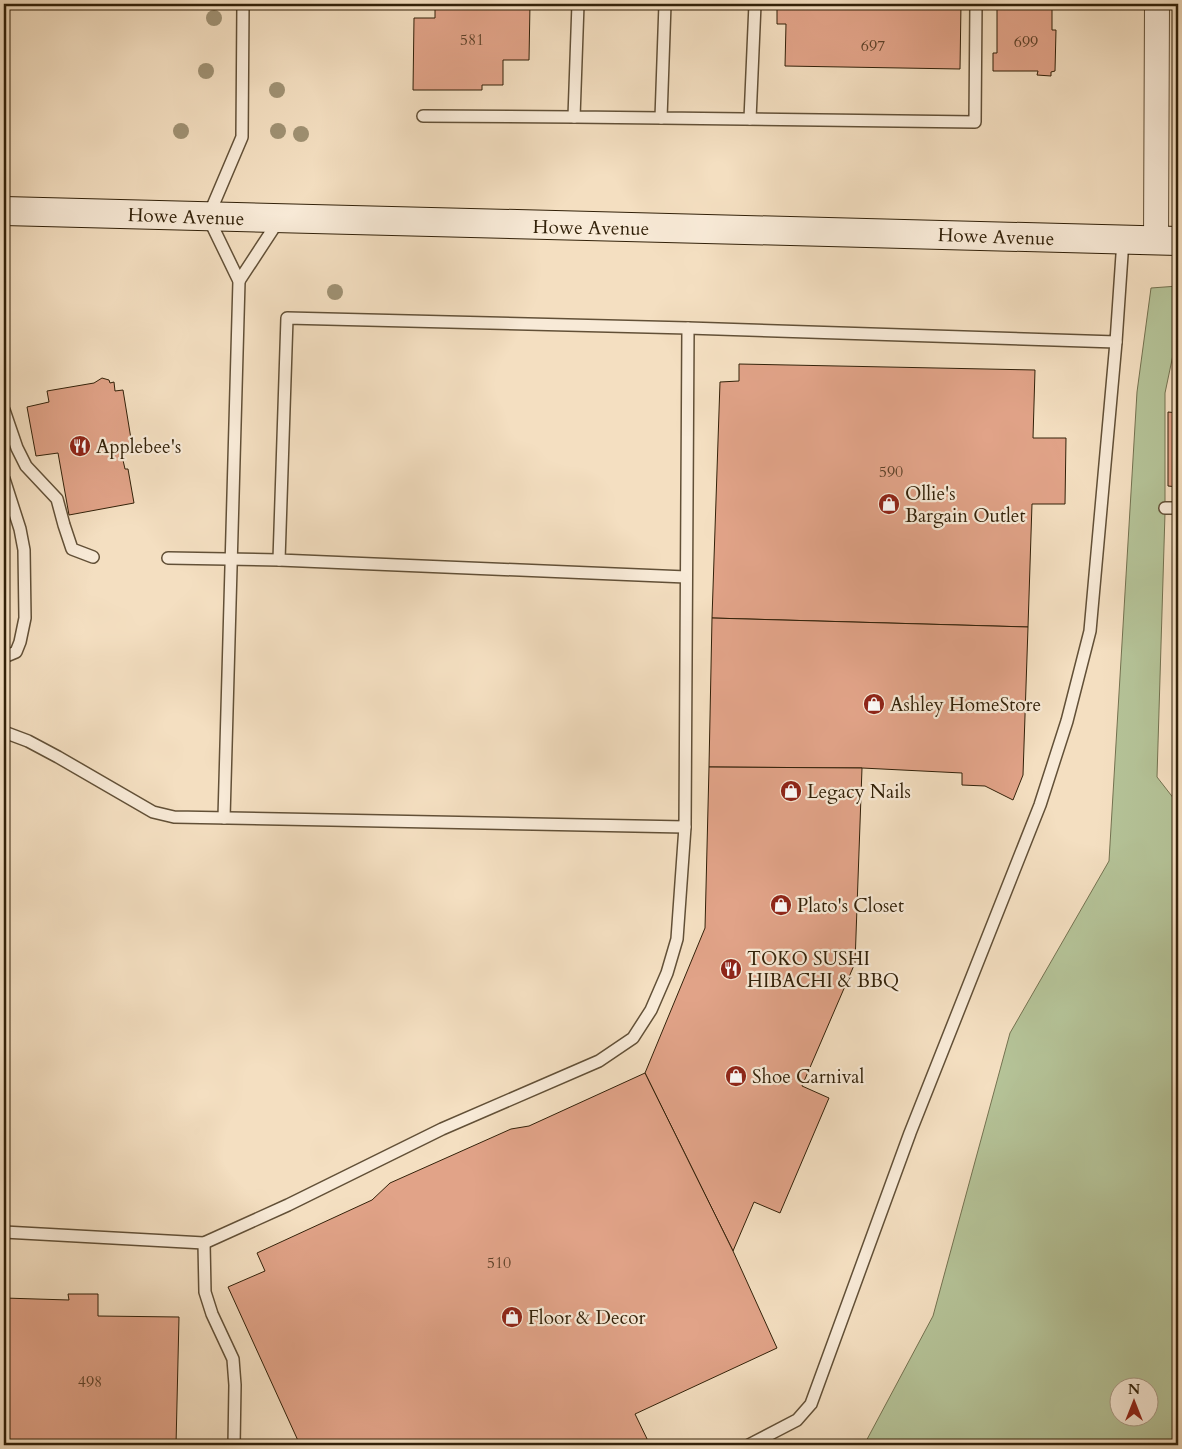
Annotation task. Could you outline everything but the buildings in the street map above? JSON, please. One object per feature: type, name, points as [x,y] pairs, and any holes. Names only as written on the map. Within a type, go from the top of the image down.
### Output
[{"type":"street","points":[[1158,4],[1167,241]]},
{"type":"street","name":"Howe Avenue","points":[[4,211],[1167,241]]},
{"type":"lane","points":[[224,818],[239,281],[208,217],[242,137],[243,4]]},
{"type":"lane","points":[[574,118],[578,4]]},
{"type":"lane","points":[[662,118],[665,4]]},
{"type":"lane","points":[[750,119],[755,4]]},
{"type":"lane","points":[[423,116],[974,122],[976,4]]},
{"type":"lane","points":[[239,281],[279,219]]},
{"type":"lane","points":[[749,1445],[797,1420],[811,1404],[910,1133],[1040,805],[1067,721],[1090,631],[1116,342],[1123,240]]},
{"type":"lane","points":[[279,560],[287,318],[688,328],[1116,342]]},
{"type":"lane","points":[[4,1232],[204,1243],[288,1205],[442,1129],[599,1061],[633,1038],[651,1010],[667,974],[677,939],[685,827],[688,328]]},
{"type":"lane","points":[[4,410],[26,466],[57,499],[72,549],[93,557]]},
{"type":"lane","points":[[4,479],[20,528],[24,550],[25,618],[16,652],[4,657]]},
{"type":"lane","points":[[1165,508],[1178,508]]},
{"type":"lane","points":[[168,558],[279,560],[686,577]]},
{"type":"lane","points":[[4,732],[43,749],[153,812],[174,817],[685,827]]},
{"type":"lane","points":[[204,1243],[205,1292],[212,1314],[233,1359],[235,1384],[234,1445]]},
{"type":"green space","points":[[1178,286],[1178,331],[1165,393],[1165,513],[1157,777],[1178,804],[1178,1445],[864,1445],[933,1316],[1010,1033],[1109,861],[1137,392],[1151,288]]},
{"type":"place","name":"Applebee's","points":[[80,446]]},
{"type":"place","name":"Ollie's Bargain Outlet","points":[[889,504]]},
{"type":"place","name":"Ashley HomeStore","points":[[874,704]]},
{"type":"place","name":"Legacy Nails","points":[[791,791]]},
{"type":"place","name":"Plato's Closet","points":[[781,905]]},
{"type":"place","name":"TOKO SUSHI HIBACHI & BBQ","points":[[731,969]]},
{"type":"place","name":"Shoe Carnival","points":[[736,1076]]},
{"type":"place","name":"Floor & Decor","points":[[512,1317]]}]
